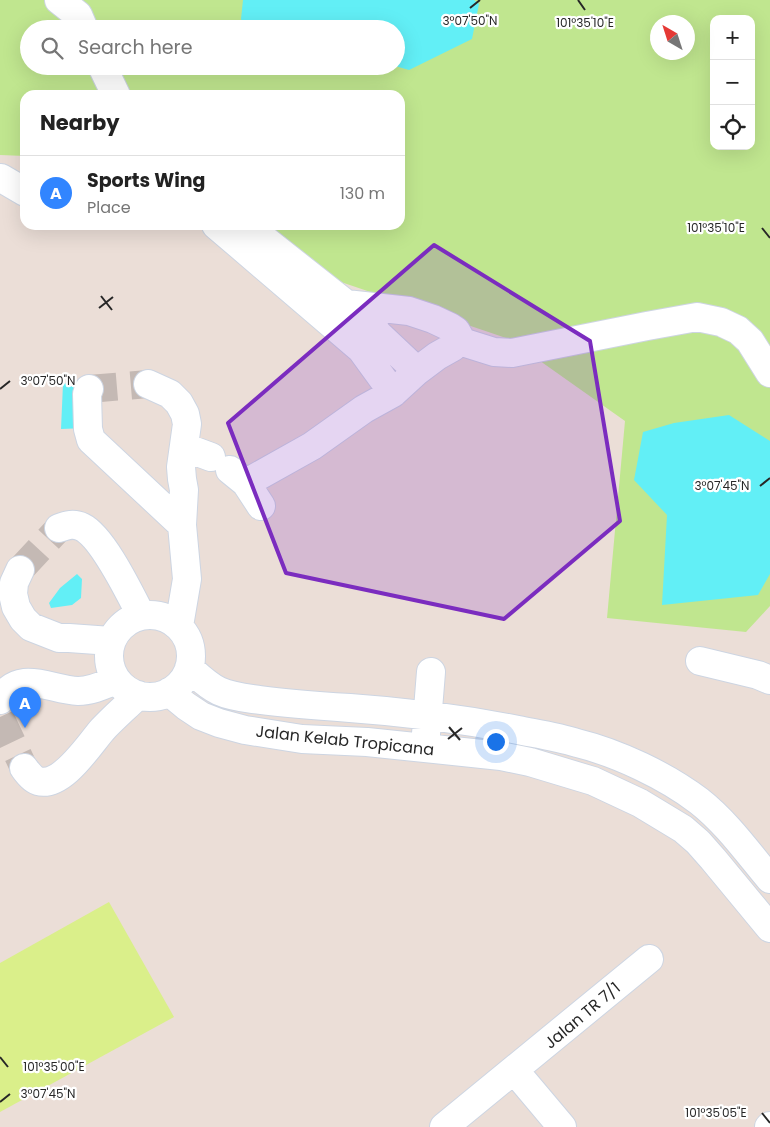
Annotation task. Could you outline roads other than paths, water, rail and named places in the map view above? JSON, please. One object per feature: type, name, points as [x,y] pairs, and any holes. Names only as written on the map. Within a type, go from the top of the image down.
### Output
[{"type":"street","points":[[106,75],[114,90]]},
{"type":"street","points":[[9,180],[20,188]]},
{"type":"street","points":[[223,230],[368,340],[416,371]]},
{"type":"street","points":[[252,230],[346,304],[368,340],[393,393]]},
{"type":"street","points":[[229,470],[312,446],[364,409],[393,393],[416,371],[453,347],[460,338],[450,327],[433,318],[409,311],[346,304]]},
{"type":"street","points":[[459,341],[488,350],[512,353],[697,317],[721,322],[738,330],[750,341],[770,373]]},
{"type":"street","points":[[148,384],[170,394],[179,403],[185,414],[187,424],[181,467],[184,490],[182,525],[187,578],[179,626]]},
{"type":"street","points":[[89,389],[87,394],[88,429],[91,440],[182,525]]},
{"type":"street","points":[[184,447],[229,470],[261,506]]},
{"type":"street","points":[[59,528],[70,524],[81,526],[94,538],[105,550],[141,615]]},
{"type":"street","points":[[20,570],[14,583],[13,594],[16,607],[23,619],[31,627],[59,638],[111,641]]},
{"type":"street","points":[[154,614],[168,618],[179,626],[186,635],[190,645],[191,657],[189,668],[182,682],[159,696],[138,696],[126,690],[116,680],[110,668],[108,654],[111,641],[118,629],[128,620],[141,615],[154,614]]},
{"type":"street","points":[[700,661],[758,675],[770,680]]},
{"type":"street","name":"Jalan Kelab Tropicana","points":[[189,668],[220,691],[247,698],[282,703],[427,714],[498,726],[578,743],[619,757],[680,788],[700,802],[723,824],[770,879]]},
{"type":"street","points":[[425,748],[431,672]]},
{"type":"street","points":[[0,700],[18,684],[26,682],[80,691],[95,688],[116,680]]},
{"type":"street","name":"Jalan Kelab Tropicana","points":[[168,692],[201,716],[245,730],[302,739],[367,742],[500,756],[530,762],[593,781],[640,803],[684,829],[698,842],[770,928]]},
{"type":"street","points":[[24,768],[29,775],[39,781],[48,781],[56,778],[78,761],[102,730],[138,696]]},
{"type":"street","name":"Jalan TR 7/1","points":[[444,1127],[649,959]]},
{"type":"street","points":[[514,1070],[562,1127]]},
{"type":"water","points":[[243,0],[474,0],[479,4],[472,39],[409,70],[405,69],[405,20],[241,19]]},
{"type":"water","points":[[83,379],[86,428],[61,429],[63,384]]},
{"type":"water","points":[[729,415],[770,441],[770,574],[758,595],[662,605],[667,515],[634,480],[643,432],[674,423]]},
{"type":"water","points":[[77,574],[82,579],[81,598],[72,605],[51,608],[49,603],[60,588]]},
{"type":"tunnel","points":[[89,389],[148,384]]},
{"type":"tunnel","points":[[20,570],[59,528]]},
{"type":"tunnel","points":[[0,717],[24,768]]},
{"type":"place","name":"Sports Wing","points":[[25,728]]}]
